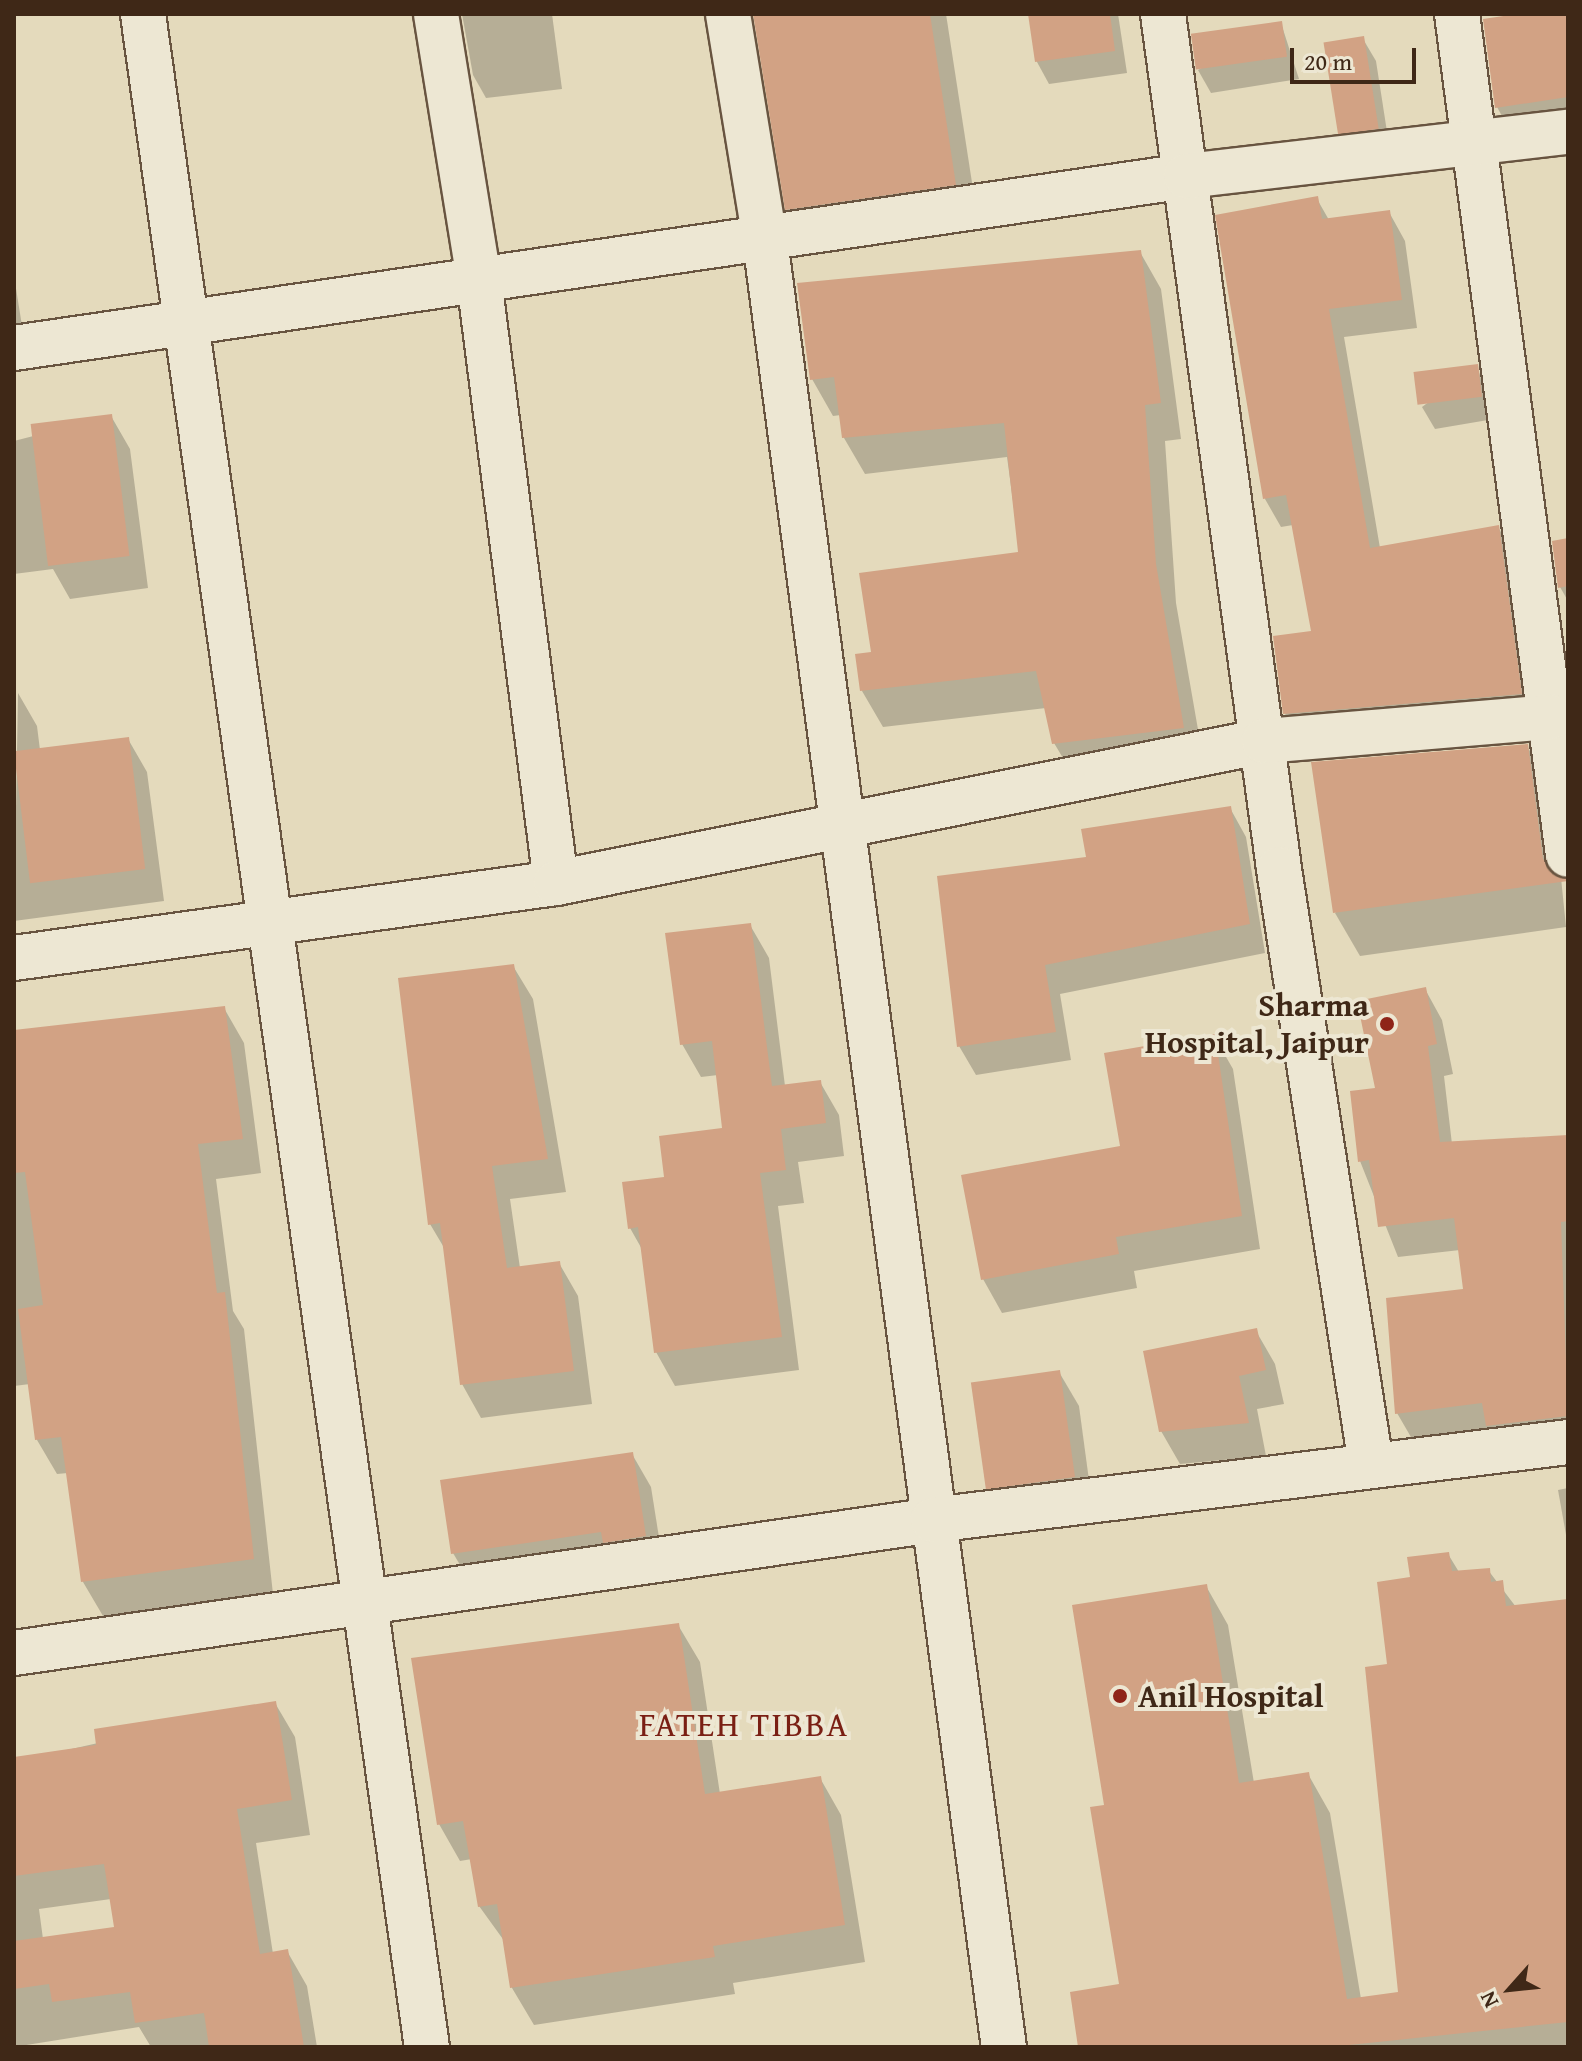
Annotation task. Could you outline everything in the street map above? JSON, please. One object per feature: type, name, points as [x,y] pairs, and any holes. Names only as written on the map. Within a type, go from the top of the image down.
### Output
[{"type":"street","points":[[143,14],[189,322],[363,1605],[427,2047]]},
{"type":"street","points":[[436,14],[479,280],[556,883]]},
{"type":"street","points":[[728,14],[765,240],[845,825],[933,1520],[1004,2047]]},
{"type":"street","points":[[1163,14],[1264,741],[1371,1465]]},
{"type":"street","points":[[1457,14],[1568,855]]},
{"type":"street","points":[[14,348],[1186,176],[1472,140],[1568,132]]},
{"type":"street","points":[[14,958],[270,926],[556,883],[1264,741],[1551,717]]},
{"type":"street","points":[[14,1653],[363,1605],[933,1520],[1568,1442]]},
{"type":"building","points":[[753,14],[930,14],[956,185],[785,210]]},
{"type":"building","points":[[1028,14],[1110,14],[1115,51],[1035,62]]},
{"type":"building","points":[[1517,14],[1568,14],[1568,97],[1495,108],[1483,19]]},
{"type":"building","points":[[1282,21],[1287,57],[1196,69],[1191,34]]},
{"type":"building","points":[[1364,36],[1379,129],[1338,135],[1324,42]]},
{"type":"building","points":[[1318,196],[1322,219],[1390,210],[1402,300],[1329,309],[1370,548],[1499,525],[1522,694],[1283,714],[1273,636],[1311,631],[1286,495],[1263,499],[1215,215]]},
{"type":"building","points":[[1141,250],[1161,403],[1145,405],[1156,564],[1184,728],[1052,744],[1036,671],[860,691],[855,654],[871,652],[859,573],[1018,552],[1004,423],[842,438],[834,377],[810,380],[797,283]]},
{"type":"building","points":[[1478,364],[1482,397],[1418,405],[1413,372]]},
{"type":"building","points":[[112,414],[129,556],[48,566],[31,424]]},
{"type":"building","points":[[1568,538],[1568,586],[1558,588],[1552,541]]},
{"type":"building","points":[[129,737],[145,869],[30,883],[14,751]]},
{"type":"building","points":[[1528,744],[1543,859],[1568,881],[1333,913],[1311,762]]},
{"type":"building","points":[[1231,806],[1250,924],[1045,965],[1056,1032],[957,1047],[937,876],[1086,857],[1081,829]]},
{"type":"building","points":[[751,923],[772,1086],[821,1080],[826,1123],[781,1129],[786,1170],[760,1173],[782,1337],[654,1353],[638,1227],[628,1229],[622,1182],[664,1177],[659,1136],[722,1128],[712,1041],[680,1045],[665,933]]},
{"type":"building","points":[[514,964],[548,1159],[492,1166],[507,1268],[560,1261],[574,1371],[460,1385],[440,1223],[428,1225],[398,978]]},
{"type":"building","points":[[1426,987],[1437,1044],[1428,1046],[1440,1142],[1568,1135],[1568,1221],[1561,1222],[1568,1416],[1486,1426],[1482,1403],[1395,1414],[1386,1298],[1463,1289],[1454,1218],[1378,1227],[1369,1160],[1358,1162],[1350,1091],[1375,1088],[1357,1001]]},
{"type":"building","points":[[225,1006],[243,1139],[198,1144],[217,1293],[225,1292],[254,1559],[81,1582],[61,1437],[35,1440],[18,1309],[43,1305],[25,1172],[14,1173],[14,1030]]},
{"type":"building","points":[[1215,1034],[1242,1216],[1116,1237],[1119,1254],[981,1280],[961,1175],[1120,1146],[1104,1053]]},
{"type":"building","points":[[1257,1328],[1266,1370],[1239,1376],[1249,1423],[1159,1432],[1143,1351]]},
{"type":"building","points":[[1060,1370],[1075,1477],[986,1489],[971,1383]]},
{"type":"building","points":[[633,1452],[646,1536],[603,1543],[601,1532],[451,1554],[440,1480]]},
{"type":"building","points":[[1449,1552],[1452,1571],[1490,1568],[1491,1582],[1503,1580],[1506,1606],[1568,1599],[1568,2022],[1330,2047],[1078,2047],[1070,1992],[1119,1984],[1090,1807],[1104,1805],[1072,1605],[1207,1584],[1239,1783],[1309,1772],[1347,1999],[1398,1992],[1365,1667],[1387,1664],[1377,1582],[1410,1577],[1407,1557]]},
{"type":"building","points":[[679,1623],[705,1794],[821,1776],[845,1925],[713,1946],[715,1957],[510,1988],[497,1904],[478,1907],[463,1821],[437,1825],[411,1658]]},
{"type":"building","points":[[276,1701],[292,1800],[237,1809],[260,1954],[288,1949],[304,2047],[209,2047],[204,2013],[135,2023],[130,1992],[52,2002],[49,1984],[14,1989],[14,1941],[114,1927],[104,1864],[14,1876],[14,1757],[96,1745],[94,1729]]},
{"type":"place","name":"Sharma Hospital, Jaipur","points":[[1387,1024]]},
{"type":"place","name":"Anil Hospital","points":[[1120,1696]]},
{"type":"district","name":"FATEH TIBBA","points":[[744,1724]]}]
